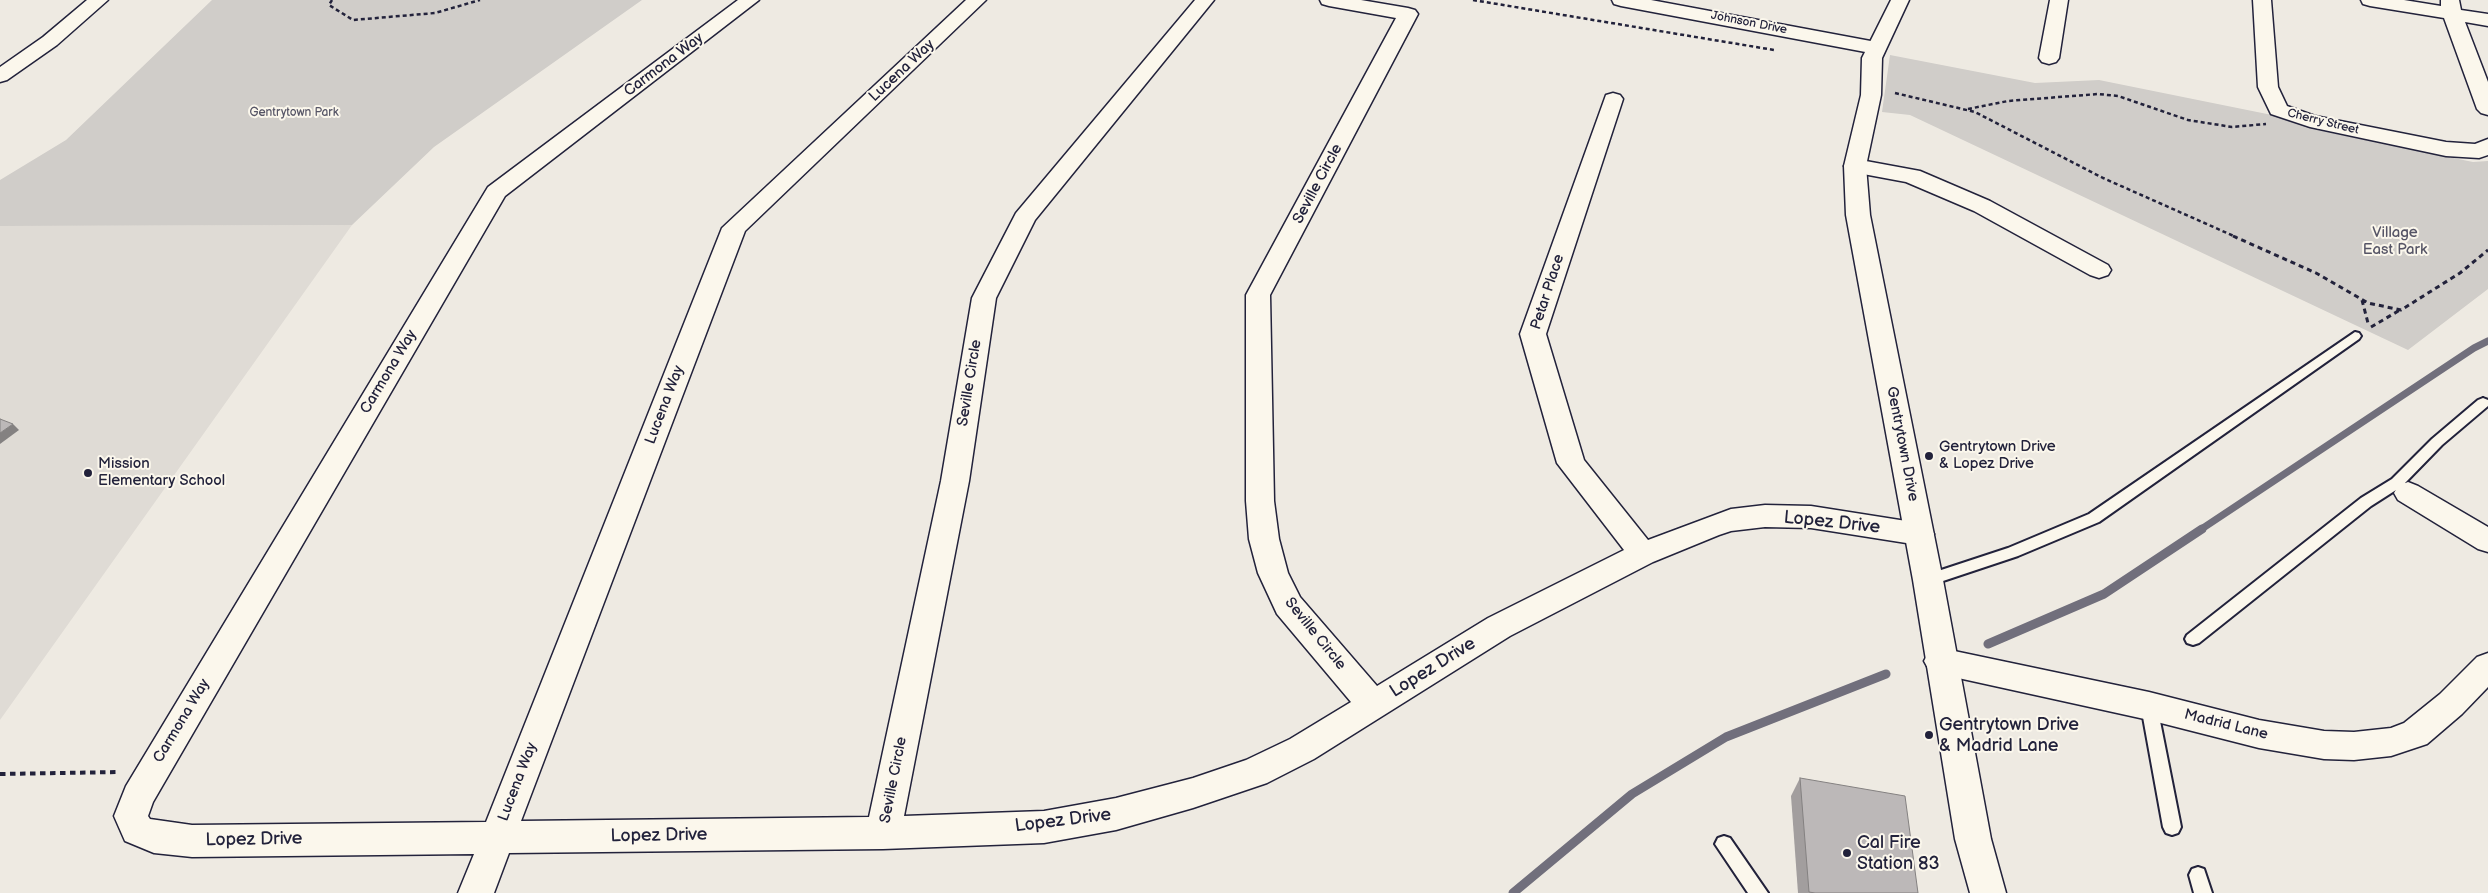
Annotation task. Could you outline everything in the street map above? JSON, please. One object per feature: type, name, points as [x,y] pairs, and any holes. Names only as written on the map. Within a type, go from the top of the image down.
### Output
[{"type":"street","points":[[0,76],[50,41],[99,0]]},
{"type":"street","name":"Carmona Way","points":[[137,830],[131,816],[138,797],[152,772],[496,192],[750,0]]},
{"type":"street","name":"Lucena Way","points":[[476,893],[734,228],[977,0]]},
{"type":"street","name":"Seville Circle","points":[[883,833],[955,481],[984,298],[1024,218],[1205,0]]},
{"type":"street","name":"Seville Circle","points":[[1329,0],[1408,14],[1258,295],[1260,501],[1264,539],[1273,573],[1288,605],[1374,706]]},
{"type":"street","name":"Johnson Drive","points":[[1621,0],[1876,48]]},
{"type":"street","name":"Gentrytown Drive","points":[[1900,0],[1872,58],[1871,89],[1855,166],[1858,214],[1928,580],[1940,661],[1973,839],[1988,893]]},
{"type":"street","points":[[2049,58],[2059,0]]},
{"type":"street","name":"Cherry Street","points":[[2262,0],[2268,87],[2278,110],[2307,120],[2446,149],[2483,148]]},
{"type":"street","points":[[2370,0],[2451,6],[2488,20]]},
{"type":"street","points":[[2451,6],[2488,109]]},
{"type":"street","name":"Petar Place","points":[[1613,99],[1533,334],[1571,463],[1643,554]]},
{"type":"street","points":[[1855,166],[1912,176],[1982,206],[2099,270]]},
{"type":"street","points":[[2403,488],[2488,541]]},
{"type":"street","name":"Lopez Drive","points":[[137,830],[154,836],[192,841],[883,833],[1044,827],[1116,814],[1193,793],[1255,772],[1302,749],[1374,706],[1498,626],[1643,554],[1731,520],[1765,516],[1810,517],[1919,534]]},
{"type":"street","name":"Madrid Lane","points":[[1940,661],[2149,706],[2259,734],[2315,743],[2354,746],[2391,742],[2415,734],[2451,704],[2488,666]]},
{"type":"lane","points":[[1928,580],[2013,552],[2094,518],[2355,336]]},
{"type":"lane","points":[[2193,639],[2366,502],[2403,488],[2437,442],[2483,404]]},
{"type":"lane","points":[[2149,706],[2172,827]]},
{"type":"lane","points":[[1724,844],[1759,893]]},
{"type":"lane","points":[[2198,875],[2203,893]]},
{"type":"path","points":[[332,0],[329,5],[353,20],[435,13],[480,0]]},
{"type":"path","points":[[1473,0],[1777,50]]},
{"type":"path","points":[[1871,89],[1968,110],[2095,174],[2316,272],[2368,303],[2401,310]]},
{"type":"path","points":[[1968,110],[2008,101],[2098,94],[2118,96],[2188,120],[2232,127],[2307,120]]},
{"type":"path","points":[[2361,299],[2369,328],[2460,273],[2488,250]]},
{"type":"path","points":[[0,774],[152,772]]},
{"type":"shaded area","name":"Mission Elementary School","points":[[352,225],[0,720],[0,226]]},
{"type":"green space","name":"Gentrytown Park","points":[[212,0],[642,0],[434,147],[352,225],[0,226],[0,180],[66,140]]},
{"type":"green space","name":"Village East Park","points":[[1890,55],[2035,83],[2099,80],[2272,115],[2307,128],[2473,162],[2488,161],[2488,289],[2408,350],[1910,115],[1882,112]]},
{"type":"building","points":[[0,419],[13,424],[0,433]]},
{"type":"building","name":"Cal Fire Station 83","points":[[1800,778],[1905,796],[1918,893],[1809,892]]},
{"type":"waterway","points":[[2200,530],[2474,348],[2488,341]]},
{"type":"waterway","points":[[1988,644],[2104,594],[2202,529]]},
{"type":"waterway","points":[[1513,893],[1632,794],[1726,737],[1886,674]]},
{"type":"place","name":"Gentrytown Drive & Lopez Drive","points":[[1929,456]]},
{"type":"place","name":"Mission Elementary School","points":[[88,473]]},
{"type":"place","name":"Gentrytown Drive & Madrid Lane","points":[[1929,735]]},
{"type":"place","name":"Cal Fire Station 83","points":[[1847,853]]}]
